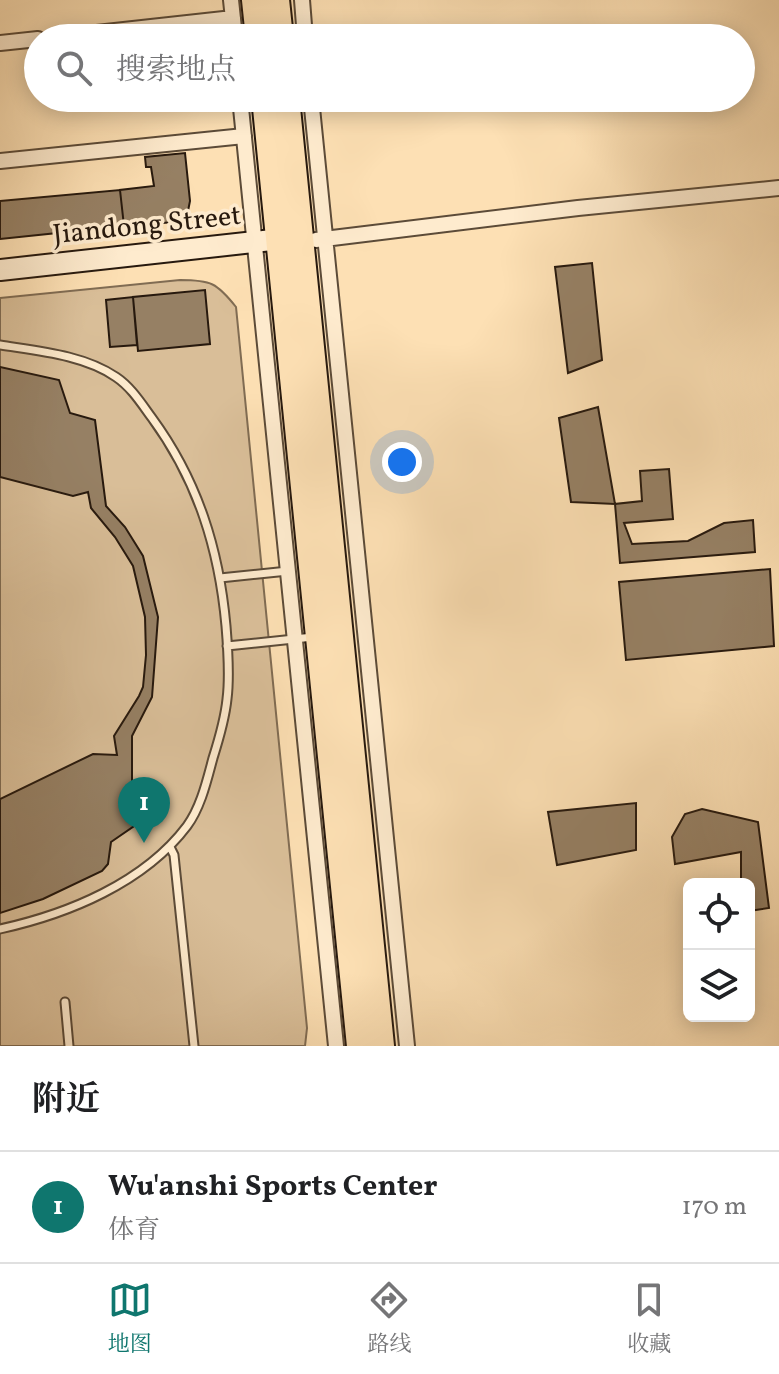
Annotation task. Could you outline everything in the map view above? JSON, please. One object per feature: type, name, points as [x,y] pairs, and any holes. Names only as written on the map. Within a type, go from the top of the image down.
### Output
[{"type":"highway","points":[[255,0],[258,24]]},
{"type":"highway","points":[[276,0],[279,24]]},
{"type":"highway","points":[[268,112],[292,240],[381,1046]]},
{"type":"highway","points":[[287,112],[307,638],[360,1046]]},
{"type":"street","points":[[231,0],[234,24]]},
{"type":"street","points":[[302,0],[304,24]]},
{"type":"street","points":[[178,24],[233,18]]},
{"type":"street","points":[[0,43],[24,40]]},
{"type":"street","points":[[241,112],[244,136],[292,240],[407,1046]]},
{"type":"street","points":[[309,112],[292,240],[288,571],[307,638],[336,1046]]},
{"type":"street","points":[[0,161],[244,136]]},
{"type":"street","points":[[292,240],[779,188]]},
{"type":"street","name":"Jiandong Street","points":[[0,270],[292,240]]},
{"type":"lane","points":[[0,345],[51,353],[114,375],[130,389],[167,438],[206,520],[217,556],[227,646],[227,698],[209,774],[196,810],[170,847],[135,875],[108,889],[41,920],[0,929]]},
{"type":"lane","points":[[220,578],[288,571]]},
{"type":"lane","points":[[227,646],[307,638]]},
{"type":"lane","points":[[170,847],[174,855],[194,1046]]},
{"type":"lane","points":[[65,1002],[69,1046]]},
{"type":"shaded area","points":[[180,280],[212,284],[236,307],[307,1028],[305,1046],[0,1046],[0,298]]},
{"type":"building","points":[[185,153],[190,201],[187,216],[175,222],[124,226],[120,190],[154,186],[151,167],[146,167],[145,157]]},
{"type":"building","points":[[120,190],[124,226],[0,239],[0,201]]},
{"type":"building","points":[[592,263],[602,360],[568,373],[555,267]]},
{"type":"building","points":[[205,290],[210,344],[138,351],[133,297]]},
{"type":"building","points":[[133,297],[137,345],[110,347],[106,300]]},
{"type":"building","points":[[0,367],[59,380],[70,413],[95,420],[106,506],[125,527],[143,556],[158,617],[152,697],[132,736],[132,819],[137,824],[111,842],[108,864],[102,871],[43,899],[0,913],[0,799],[93,754],[117,755],[114,736],[143,687],[146,655],[145,617],[133,566],[115,537],[91,508],[88,492],[73,496],[0,477]]},
{"type":"building","points":[[598,407],[615,504],[571,502],[559,418]]},
{"type":"building","points":[[669,469],[673,519],[624,523],[632,544],[688,541],[724,523],[753,520],[755,552],[620,563],[615,504],[642,501],[640,471]]},
{"type":"building","points":[[770,569],[774,646],[626,660],[619,582]]},
{"type":"building","points":[[636,803],[636,850],[557,865],[548,812]]},
{"type":"building","points":[[702,809],[758,822],[769,908],[755,910],[755,878],[741,878],[741,852],[675,864],[672,837],[685,814]]},
{"type":"place","name":"Wu'anshi Sports Center","points":[[144,843]]}]
